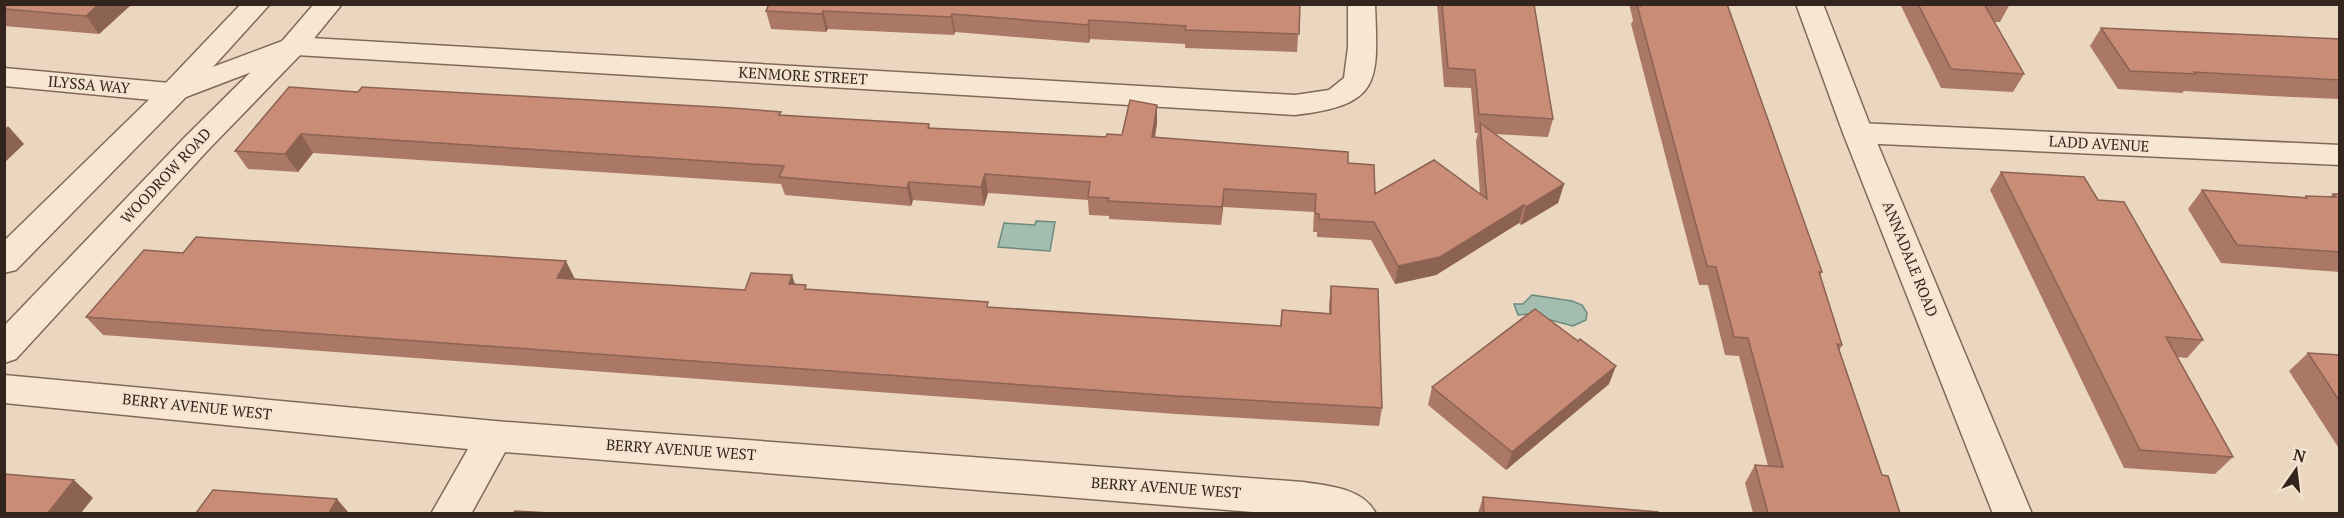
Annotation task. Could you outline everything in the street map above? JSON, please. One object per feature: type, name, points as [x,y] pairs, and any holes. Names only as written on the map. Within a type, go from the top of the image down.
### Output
[{"type":"street","points":[[4,261],[173,93],[257,4]]},
{"type":"street","name":"WOODROW ROAD","points":[[4,349],[197,143],[293,46],[329,4]]},
{"type":"street","name":"KENMORE STREET","points":[[173,93],[293,46],[1322,104],[1345,96],[1358,82],[1362,64],[1361,4]]},
{"type":"street","name":"ANNADALE ROAD","points":[[1809,4],[1858,133],[2013,513]]},
{"type":"street","name":"ILYSSA WAY","points":[[4,77],[173,93]]},
{"type":"street","name":"LADD AVENUE","points":[[1858,133],[2340,155]]},
{"type":"street","name":"BERRY AVENUE WEST","points":[[4,389],[495,436],[1303,499],[1334,503],[1357,513]]},
{"type":"street","points":[[450,513],[495,436]]},
{"type":"shaded area","points":[[1036,221],[1055,222],[1050,251],[998,247],[1004,223],[1035,225]]},
{"type":"shaded area","points":[[1532,295],[1572,301],[1582,305],[1587,313],[1586,320],[1573,326],[1528,314],[1518,315],[1514,304],[1523,304]]},
{"type":"building","points":[[4,4],[99,4],[86,16],[4,9]]},
{"type":"building","points":[[769,4],[1300,4],[1299,34],[1185,30],[1186,26],[1089,20],[1088,25],[952,14],[951,17],[823,11],[822,14],[766,11]]},
{"type":"building","points":[[1442,4],[1534,4],[1553,119],[1479,114],[1475,70],[1448,68]]},
{"type":"building","points":[[1639,4],[1727,4],[1822,272],[1819,272],[1842,345],[1837,344],[1882,475],[1888,476],[1900,513],[1768,513],[1755,465],[1783,467],[1748,338],[1734,337],[1716,267],[1707,266],[1637,5],[1640,6]]},
{"type":"building","points":[[1918,4],[1984,4],[2024,74],[1951,69]]},
{"type":"building","points":[[2101,28],[2340,39],[2340,80],[2130,71]]},
{"type":"building","points":[[289,87],[358,92],[362,87],[732,108],[781,112],[779,115],[929,124],[928,128],[1106,137],[1107,134],[1122,135],[1130,100],[1157,105],[1152,137],[1348,152],[1348,163],[1374,165],[1375,194],[1434,160],[1487,199],[1480,123],[1564,184],[1526,207],[1524,205],[1440,257],[1398,266],[1374,222],[1319,219],[1319,214],[1315,213],[1316,194],[1224,189],[1222,207],[1108,201],[1109,198],[1088,197],[1090,182],[985,174],[981,187],[909,182],[907,188],[779,177],[784,166],[301,134],[285,154],[235,151]]},
{"type":"building","points":[[2001,172],[2084,177],[2098,200],[2124,202],[2203,340],[2166,337],[2233,457],[2140,450]]},
{"type":"building","points":[[2202,190],[2307,198],[2306,196],[2336,197],[2333,194],[2340,194],[2340,252],[2237,245]]},
{"type":"building","points":[[196,237],[566,261],[557,278],[745,290],[751,273],[792,275],[789,284],[806,285],[805,289],[988,302],[987,307],[1281,326],[1282,310],[1331,314],[1331,286],[1378,289],[1382,408],[1176,396],[86,317],[144,250],[183,253]]},
{"type":"building","points":[[1535,309],[1616,366],[1512,452],[1432,387]]},
{"type":"building","points":[[2308,353],[2340,355],[2340,402]]},
{"type":"building","points":[[4,474],[74,480],[48,513],[4,513]]},
{"type":"building","points":[[213,490],[337,499],[329,513],[196,513]]},
{"type":"building","points":[[1483,497],[1658,512],[1658,513],[1484,513]]},
{"type":"building","points":[[515,511],[550,513],[513,513]]}]
